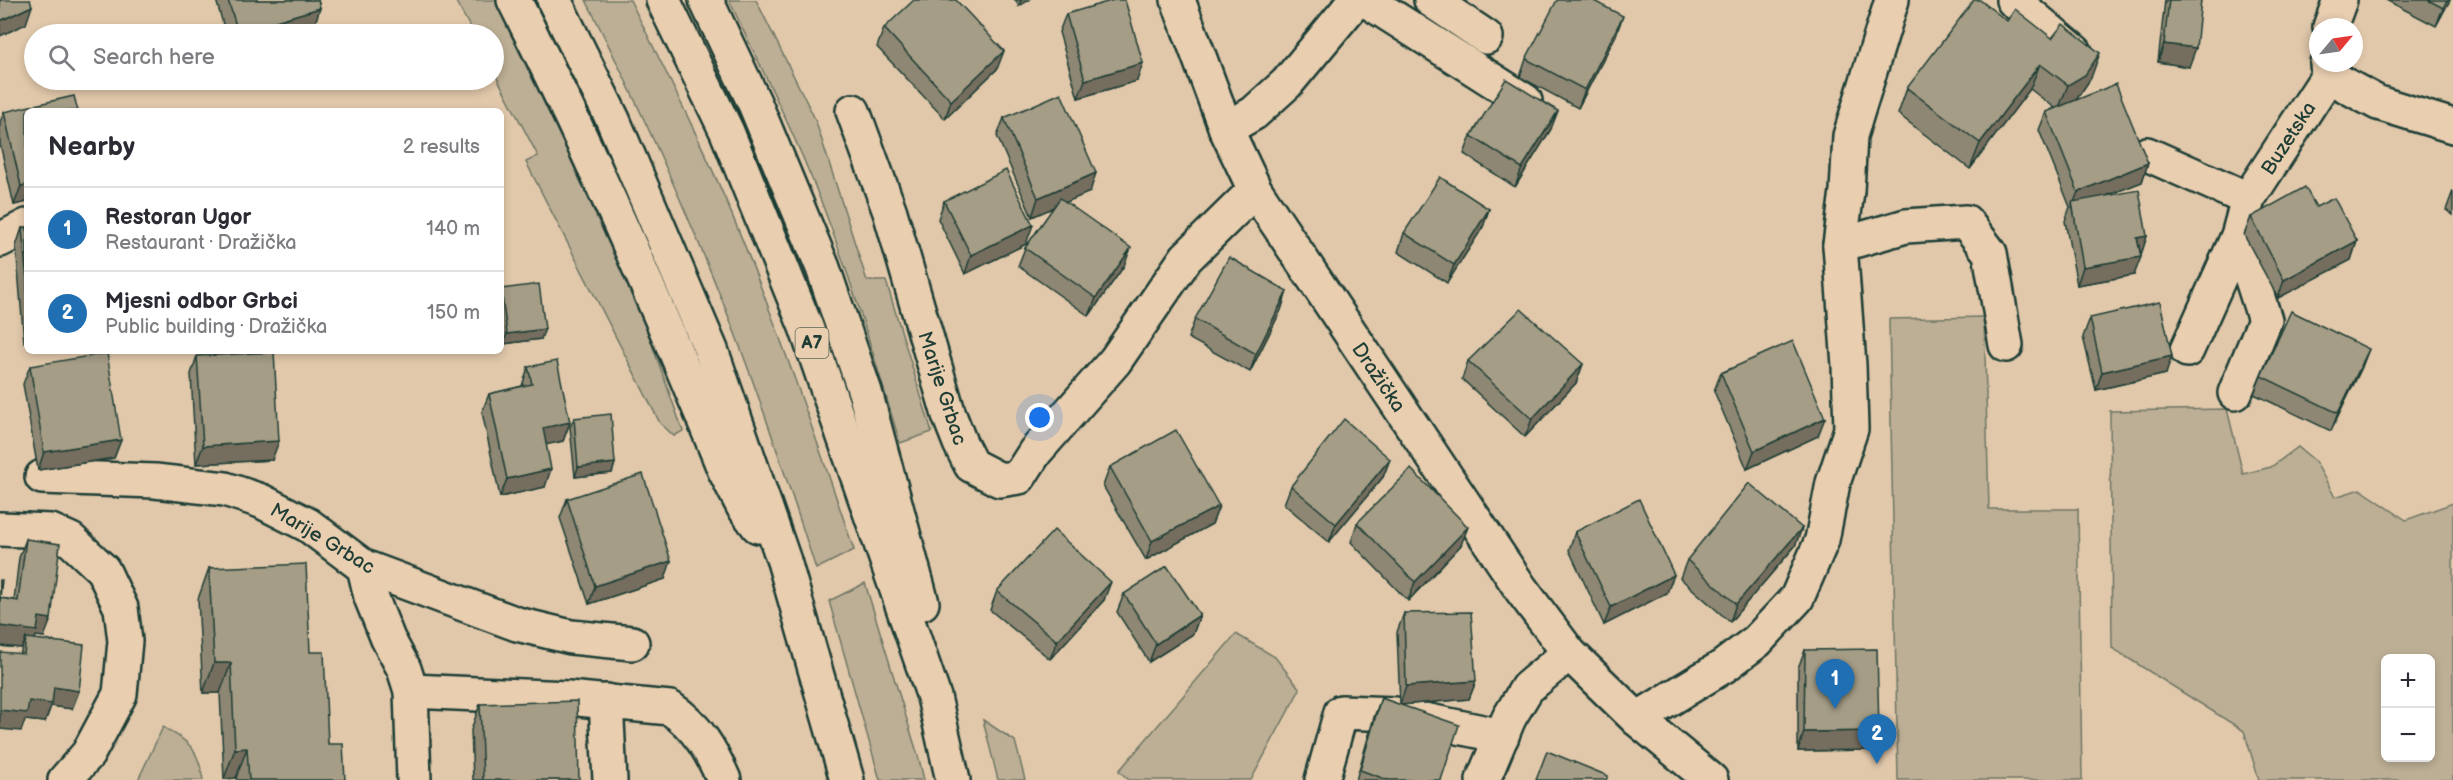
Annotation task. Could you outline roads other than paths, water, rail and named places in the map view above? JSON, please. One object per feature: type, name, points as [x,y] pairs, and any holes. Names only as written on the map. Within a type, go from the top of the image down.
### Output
[{"type":"main road","points":[[514,0],[571,111],[622,224],[725,471],[743,506],[784,561]]},
{"type":"main road","points":[[554,0],[613,120],[711,350],[784,561],[847,780]]},
{"type":"main road","name":"A7","points":[[663,0],[727,132],[806,327],[934,697],[953,780]]},
{"type":"main road","points":[[706,0],[790,186],[822,268],[865,392],[923,609],[934,697]]},
{"type":"main road","name":"Dražička","points":[[1178,0],[1226,129],[1255,190],[1521,589],[1569,653],[1637,719],[1711,780]]},
{"type":"main road","points":[[1226,129],[1254,113],[1287,82],[1356,0]]},
{"type":"main road","points":[[1366,0],[1525,101]]},
{"type":"main road","points":[[1431,0],[1486,37]]},
{"type":"main road","points":[[1637,719],[1724,666],[1757,641],[1797,598],[1822,540],[1833,483],[1851,429],[1849,365],[1840,245],[1847,191],[1850,136],[1893,0]]},
{"type":"main road","points":[[2013,0],[2075,52]]},
{"type":"main road","points":[[2333,18],[2340,0]]},
{"type":"main road","name":"Buzetska","points":[[2187,350],[2238,236],[2248,200],[2325,72]]},
{"type":"main road","name":"Buzetska","points":[[2332,72],[2378,103],[2453,126]]},
{"type":"main road","name":"Marije Grbac","points":[[853,111],[890,212],[949,415],[960,444],[971,465],[1000,480],[1019,477],[1035,452],[1115,361],[1186,258],[1255,190]]},
{"type":"main road","points":[[2148,154],[2248,200]]},
{"type":"main road","points":[[1840,245],[1906,226],[1966,222],[1990,253],[2006,345]]},
{"type":"main road","points":[[0,240],[24,228]]},
{"type":"main road","points":[[2235,393],[2265,320],[2238,236]]},
{"type":"main road","name":"Marije Grbac","points":[[42,477],[154,481],[225,489],[261,501],[308,525],[364,567],[517,624],[571,637],[632,643]]},
{"type":"main road","points":[[0,530],[51,531],[71,540],[103,570],[121,608],[125,641],[120,694],[88,754],[66,780]]},
{"type":"main road","points":[[364,567],[371,597],[388,639],[404,669],[411,691],[414,780]]},
{"type":"main road","points":[[1483,780],[1502,736],[1527,688],[1569,653]]},
{"type":"main road","points":[[411,691],[568,698],[670,708],[684,717],[707,743],[724,780]]},
{"type":"main road","points":[[606,701],[610,780]]},
{"type":"main road","points":[[1322,780],[1341,712],[1395,714],[1502,736]]},
{"type":"place","name":"Restoran Ugor","points":[[1835,709]]},
{"type":"place","name":"Mjesni odbor Grbci","points":[[1877,764]]}]
